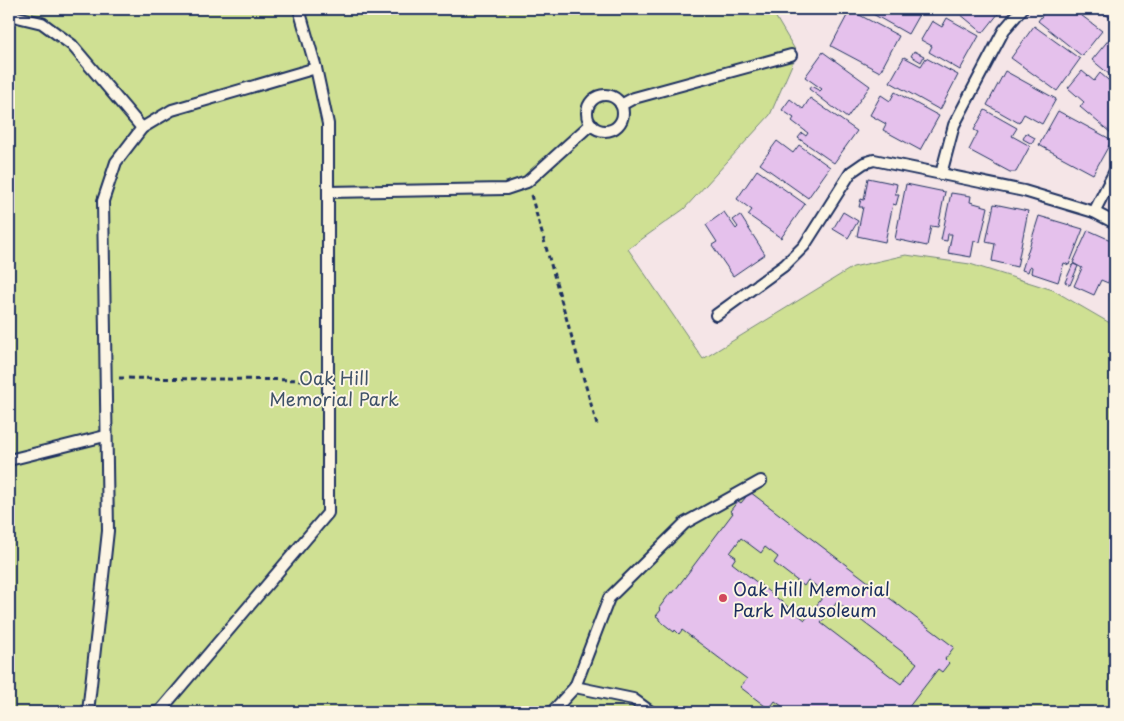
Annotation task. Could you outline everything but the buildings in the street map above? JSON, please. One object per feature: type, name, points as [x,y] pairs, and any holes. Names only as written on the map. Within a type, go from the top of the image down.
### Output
[{"type":"lane","points":[[155,712],[160,711],[328,513],[328,124],[316,68],[299,9]]},
{"type":"lane","points":[[940,174],[954,125],[1004,30],[1022,9]]},
{"type":"lane","points":[[9,15],[42,22],[72,45],[142,128]]},
{"type":"lane","points":[[621,105],[634,98],[791,55]]},
{"type":"lane","points":[[88,712],[108,531],[105,436],[103,201],[116,162],[142,128],[172,110],[316,68]]},
{"type":"lane","points":[[605,95],[615,98],[621,105],[623,115],[619,125],[615,128],[610,131],[600,130],[591,124],[588,115],[589,106],[596,98],[605,95]]},
{"type":"lane","points":[[328,192],[506,189],[527,182],[591,124]]},
{"type":"lane","points":[[716,315],[785,265],[804,246],[851,172],[864,163],[874,160],[1024,191],[1094,212],[1115,223]]},
{"type":"lane","points":[[1094,212],[1115,171]]},
{"type":"lane","points":[[9,460],[105,436]]},
{"type":"lane","points":[[552,712],[575,687],[609,598],[685,523],[760,480]]},
{"type":"lane","points":[[575,687],[633,699],[651,712]]},
{"type":"path","points":[[527,182],[597,425]]},
{"type":"path","points":[[105,378],[328,380]]},
{"type":"green space","name":"Oak Hill Memorial Park","points":[[9,9],[771,9],[797,53],[770,115],[684,209],[628,249],[703,359],[853,267],[906,255],[970,264],[1053,290],[1115,326],[1115,712],[9,712]]},
{"type":"place","name":"Oak Hill Memorial Park Mausoleum","points":[[723,598]]}]
